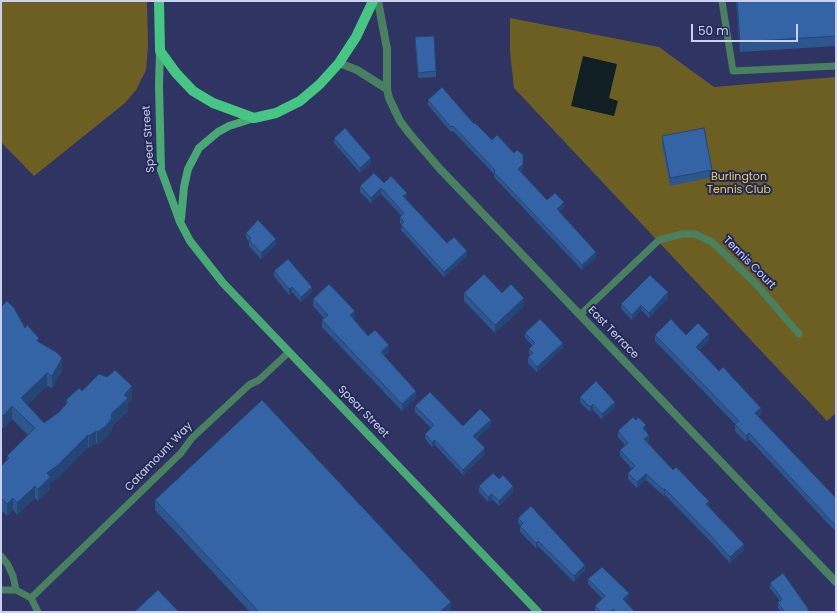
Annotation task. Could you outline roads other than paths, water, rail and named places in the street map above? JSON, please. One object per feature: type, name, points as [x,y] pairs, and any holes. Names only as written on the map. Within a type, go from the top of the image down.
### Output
[{"type":"main road","name":"Spear Street","points":[[158,1],[160,51],[158,85],[161,170],[180,222],[190,241],[223,283],[538,612]]},
{"type":"main road","points":[[180,222],[184,186],[188,169],[199,148],[228,126],[276,113],[300,101],[320,84],[339,63],[356,37],[373,1]]},
{"type":"main road","points":[[160,51],[176,74],[193,92],[213,103],[254,118]]},
{"type":"street","name":"East Terrace","points":[[378,1],[387,49],[387,90],[391,103],[400,121],[419,145],[836,582]]},
{"type":"street","points":[[339,63],[357,70],[387,90]]},
{"type":"lane","points":[[722,1],[733,71],[836,66]]},
{"type":"lane","name":"Tennis Court","points":[[580,315],[659,240],[682,234],[695,234],[712,242],[754,282],[798,334]]},
{"type":"lane","name":"Catamount Way","points":[[31,598],[182,453],[192,438],[205,425],[249,385],[259,380],[289,352]]},
{"type":"lane","points":[[1,556],[8,565],[13,576],[16,590]]},
{"type":"lane","points":[[1,590],[16,590],[31,598],[38,612]]},
{"type":"park label","name":"Burlington Tennis Club","points":[[739,183]]}]
